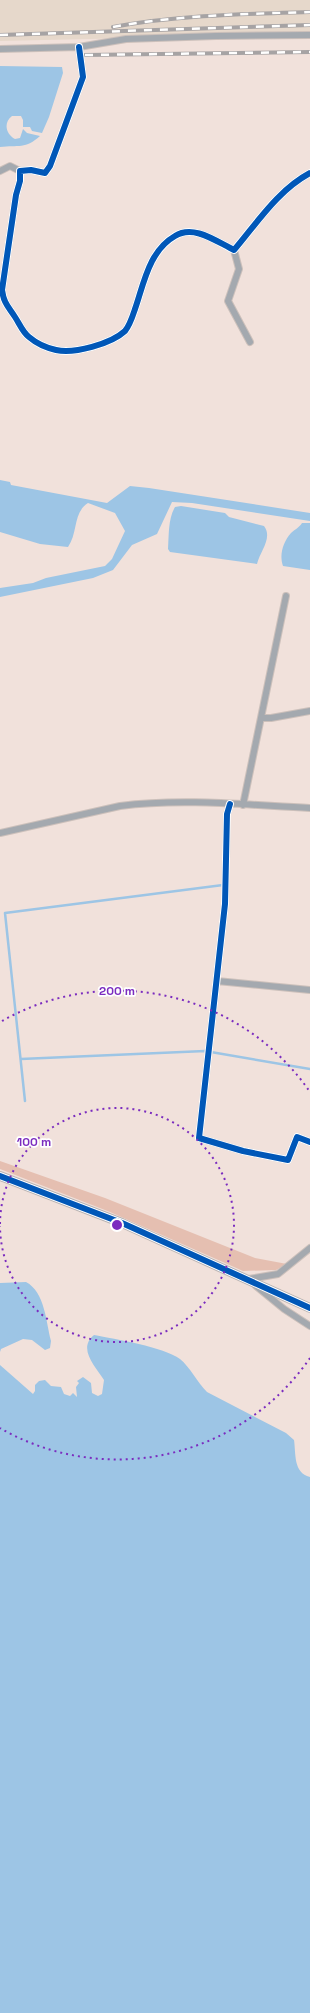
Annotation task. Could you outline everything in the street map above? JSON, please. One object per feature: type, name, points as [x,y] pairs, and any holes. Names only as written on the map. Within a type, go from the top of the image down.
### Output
[{"type":"street","points":[[0,49],[79,47],[126,39],[310,35]]},
{"type":"street","points":[[0,171],[10,166],[20,171],[31,170],[46,173],[50,166],[83,77],[79,47]]},
{"type":"street","points":[[20,171],[20,181],[16,195],[2,290],[4,302],[28,336],[44,346],[57,351],[81,350],[105,343],[125,330],[132,318],[148,268],[163,245],[185,231],[197,232],[234,250],[239,269],[228,301],[250,342]]},
{"type":"street","points":[[234,250],[270,205],[300,179],[310,174]]},
{"type":"street","points":[[243,805],[286,596]]},
{"type":"street","points":[[261,718],[271,718],[310,711]]},
{"type":"street","points":[[0,833],[120,806],[169,802],[310,808]]},
{"type":"street","points":[[230,804],[227,814],[225,904],[199,1138],[244,1151],[288,1160],[297,1138],[310,1142]]},
{"type":"street","points":[[217,982],[310,990]]},
{"type":"street","points":[[0,1176],[122,1223],[249,1279],[310,1308]]},
{"type":"street","points":[[249,1279],[278,1274],[310,1248]]},
{"type":"street","points":[[249,1279],[267,1297],[310,1326]]},
{"type":"shaded area","points":[[0,0],[310,0],[310,34],[0,41]]},
{"type":"shaded area","points":[[0,1161],[105,1198],[255,1258],[287,1264],[276,1270],[243,1271],[110,1212],[0,1169]]},
{"type":"water","points":[[0,66],[62,67],[63,73],[49,117],[42,133],[32,131],[30,127],[23,127],[23,120],[21,116],[12,116],[7,122],[9,134],[15,139],[20,138],[23,129],[27,133],[40,136],[26,145],[0,147]]},
{"type":"water","points":[[0,480],[10,482],[11,485],[107,503],[130,486],[149,488],[310,513],[310,521],[192,503],[172,502],[157,534],[132,545],[113,570],[93,578],[0,597],[0,588],[33,583],[46,578],[105,566],[112,559],[125,531],[115,513],[88,503],[80,512],[68,547],[40,544],[0,532]]},
{"type":"water","points":[[181,506],[225,513],[229,517],[264,526],[267,540],[257,564],[170,552],[168,549],[171,517],[175,507]]},
{"type":"water","points":[[302,523],[310,523],[310,570],[283,566],[281,557],[282,549],[286,540]]},
{"type":"water","points":[[26,1282],[37,1293],[44,1308],[51,1341],[50,1348],[45,1350],[32,1340],[23,1339],[1,1349],[0,1352],[0,1283]]},
{"type":"water","points":[[94,1335],[151,1347],[180,1359],[207,1392],[286,1433],[294,1440],[295,1456],[298,1467],[305,1475],[310,1477],[310,2013],[0,2013],[0,1365],[33,1394],[35,1391],[35,1385],[39,1381],[45,1380],[51,1386],[61,1387],[64,1394],[70,1396],[73,1393],[77,1397],[76,1387],[79,1383],[77,1381],[83,1377],[91,1383],[92,1393],[98,1396],[102,1394],[104,1380],[90,1358],[87,1346],[89,1340]]},
{"type":"waterway","points":[[25,1101],[5,913],[223,885]]},
{"type":"waterway","points":[[21,1059],[205,1051],[310,1069]]},
{"type":"railway","points":[[113,27],[162,20],[236,14],[310,12]]},
{"type":"railway","points":[[0,35],[310,25]]},
{"type":"railway","points":[[85,55],[310,52]]},
{"type":"cycle path","points":[[79,47],[83,77],[50,166],[45,173],[31,170],[20,171],[20,181],[16,195],[2,290],[5,302],[23,330],[32,339],[45,347],[56,350],[72,351],[102,344],[119,336],[128,326],[153,259],[166,242],[182,233],[190,232],[198,233],[213,239],[234,250],[278,198],[298,180],[310,173]]},
{"type":"cycle path","points":[[230,804],[227,814],[225,904],[199,1138],[243,1151],[288,1160],[297,1137],[310,1142]]},
{"type":"cycle path","points":[[0,1176],[122,1223],[310,1308]]}]
